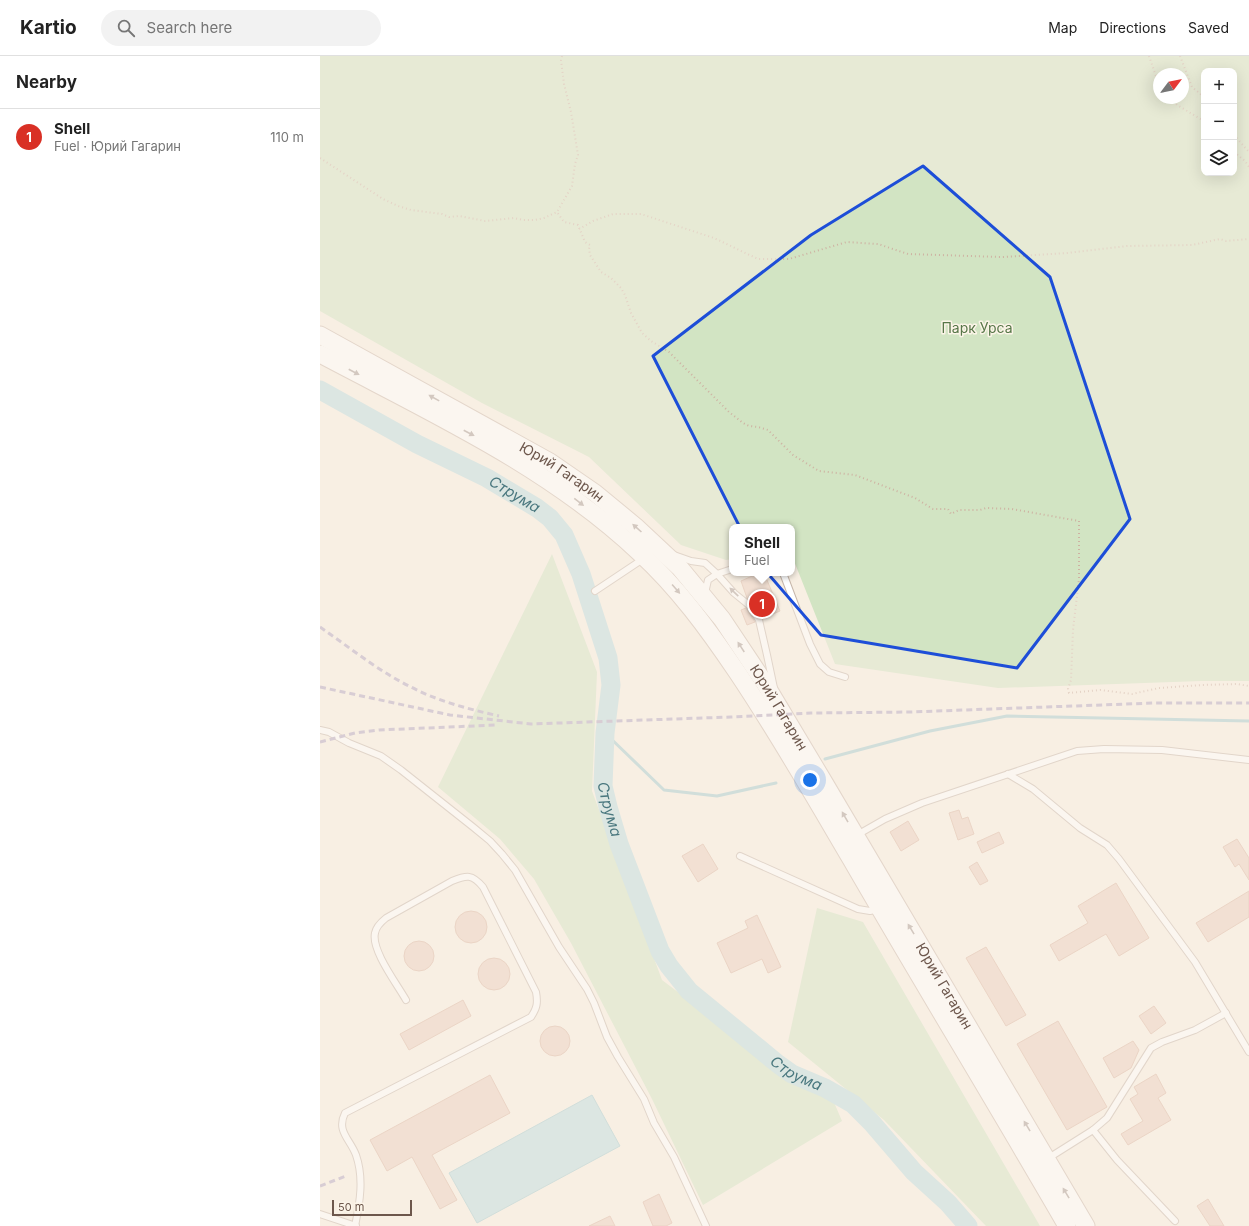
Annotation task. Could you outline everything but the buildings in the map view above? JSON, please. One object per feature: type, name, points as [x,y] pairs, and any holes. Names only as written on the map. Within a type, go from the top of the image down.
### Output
[{"type":"street","name":"Юрий Гагарин","points":[[320,335],[550,462],[595,493],[635,526],[680,568],[722,619],[776,704],[856,836],[1040,1163],[1067,1226]]},
{"type":"street","name":"Юрий Гагарин","points":[[320,354],[488,443],[566,492],[599,518],[645,558],[675,588],[714,638],[746,685],[794,760],[880,908],[1040,1163],[1086,1226]]},
{"type":"lane","points":[[660,550],[691,561],[705,563],[734,593],[750,606],[758,620],[769,662],[776,704]]},
{"type":"lane","points":[[595,591],[645,558]]},
{"type":"lane","points":[[704,597],[708,580],[717,574],[729,570]]},
{"type":"lane","points":[[784,576],[810,644],[820,664],[829,672],[845,677]]},
{"type":"lane","points":[[320,730],[329,732],[349,743],[381,756],[401,770],[490,841],[515,870],[559,947],[594,1003],[607,1038],[644,1099],[654,1123],[674,1157],[706,1226]]},
{"type":"lane","points":[[856,836],[885,819],[922,803],[1078,751],[1104,749],[1162,750],[1249,760]]},
{"type":"lane","points":[[1008,774],[1033,789],[1080,828],[1107,845],[1195,962],[1249,1052]]},
{"type":"lane","points":[[740,856],[858,909],[870,911],[880,908]]},
{"type":"lane","points":[[320,1214],[356,1226],[361,1178],[356,1155],[342,1128],[342,1120],[345,1113],[531,1017],[536,1010],[538,1002],[536,992],[483,887],[477,879],[469,876],[452,881],[386,918],[379,925],[375,932],[374,942],[377,951],[406,1000]]},
{"type":"lane","points":[[1040,1163],[1093,1130],[1107,1118],[1151,1048],[1162,1042],[1195,1030],[1226,1013]]},
{"type":"lane","points":[[1093,1130],[1117,1160],[1175,1221]]},
{"type":"path","points":[[320,158],[383,198],[398,206],[411,210],[442,214],[449,217],[459,216],[485,221],[514,218],[535,220],[544,218],[557,212],[572,186],[575,164],[578,155],[571,112],[564,84],[561,60],[562,56]]},
{"type":"path","points":[[1149,56],[1153,68]]},
{"type":"path","points":[[1180,56],[1192,87],[1201,94]]},
{"type":"path","points":[[1176,104],[1201,119]]},
{"type":"path","points":[[1237,138],[1249,152]]},
{"type":"path","points":[[1237,154],[1245,161],[1249,167]]},
{"type":"path","points":[[557,212],[564,222],[578,225],[586,242],[590,245],[590,255],[601,272],[611,278],[621,288],[631,313],[642,333],[651,341],[669,352],[725,408],[743,423],[749,426],[768,430],[794,455],[819,471],[855,475],[915,498],[933,509],[948,509],[951,514],[959,510],[980,510],[986,508],[1012,509],[1079,521],[1079,579],[1074,623],[1071,680],[1068,689],[1069,693],[1100,690],[1132,694],[1159,688],[1202,685],[1237,684],[1249,686]]},
{"type":"path","points":[[579,229],[593,221],[613,214],[640,214],[714,238],[758,259],[789,259],[847,242],[878,244],[908,254],[1002,257],[1127,246],[1192,245],[1220,239],[1226,241],[1249,239]]},
{"type":"highlighted area","points":[[923,166],[1050,277],[1130,519],[1017,668],[821,635],[757,561],[653,356],[811,235]]},
{"type":"green space","name":"Парк Урса","points":[[320,56],[1249,56],[1249,681],[1201,681],[998,688],[835,664],[795,564],[795,524],[729,524],[729,560],[726,560],[681,545],[589,457],[482,403],[320,311]]},
{"type":"green space","points":[[552,554],[597,672],[592,791],[662,980],[798,1083],[833,1100],[842,1121],[703,1205],[652,1099],[571,943],[534,879],[500,839],[438,787]]},
{"type":"green space","points":[[817,908],[863,922],[1040,1226],[986,1226],[884,1120],[788,1042]]},
{"type":"water","points":[[592,1095],[620,1146],[477,1223],[449,1173]]},
{"type":"waterway","name":"Струма","points":[[320,390],[417,444],[487,478],[537,508],[550,518],[564,535],[581,574],[608,658],[611,685],[605,733],[603,786],[619,844],[660,951],[669,966],[689,991],[778,1064],[792,1074],[825,1088],[853,1104],[872,1123],[914,1172],[948,1203],[968,1226]]},
{"type":"waterway","points":[[825,759],[930,731],[1007,716],[1249,721]]},
{"type":"waterway","points":[[605,733],[664,790],[717,796],[776,783]]},
{"type":"railway","points":[[320,627],[397,680],[431,696],[453,704],[499,716]]},
{"type":"railway","points":[[320,687],[450,715],[531,724],[811,713],[911,712],[1154,703],[1249,703]]},
{"type":"railway","points":[[320,742],[355,733],[379,730],[497,725]]},
{"type":"railway","points":[[320,1186],[346,1176]]},
{"type":"place","name":"Shell","points":[[762,604]]}]
